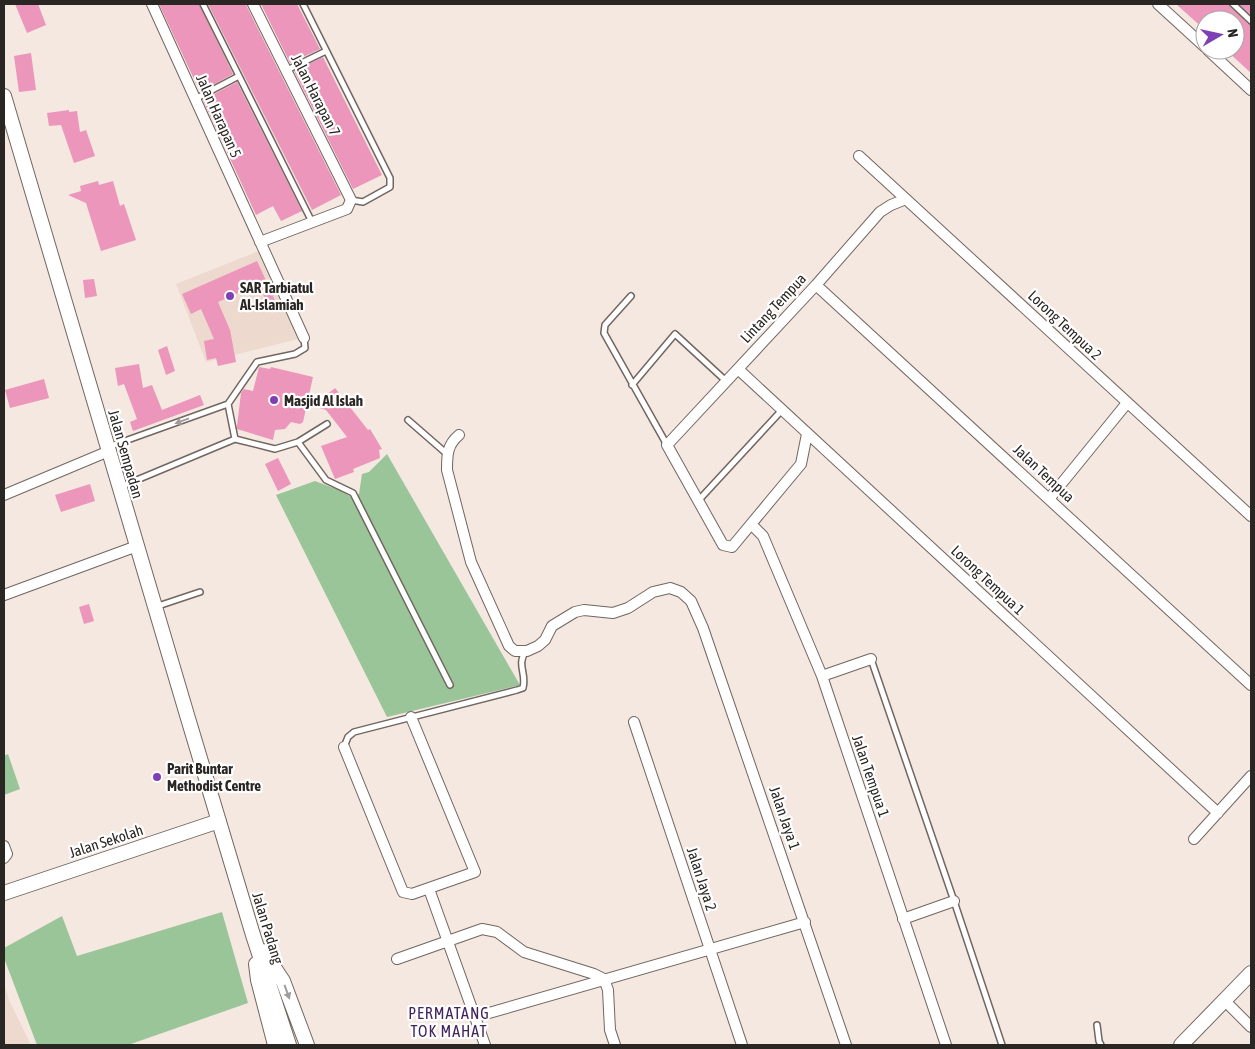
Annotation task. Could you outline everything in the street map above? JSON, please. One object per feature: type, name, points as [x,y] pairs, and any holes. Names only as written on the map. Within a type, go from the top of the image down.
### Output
[{"type":"street","name":"Jalan Harapan 5","points":[[152,4],[304,338]]},
{"type":"street","name":"Jalan Harapan 7","points":[[253,4],[352,200]]},
{"type":"street","points":[[1158,4],[1195,38]]},
{"type":"street","points":[[1219,60],[1251,90]]},
{"type":"street","name":"Jalan Sempadan","points":[[4,96],[219,821]]},
{"type":"street","name":"Lorong Tempua 2","points":[[859,156],[1251,516]]},
{"type":"street","name":"Lintang Tempua","points":[[667,445],[816,285],[880,212],[906,199]]},
{"type":"street","points":[[260,242],[347,209],[352,200]]},
{"type":"street","name":"Jalan Tempua","points":[[816,285],[1251,684]]},
{"type":"street","name":"Lorong Tempua 1","points":[[738,369],[1218,813]]},
{"type":"street","points":[[1049,499],[1127,403]]},
{"type":"street","points":[[667,445],[723,545],[732,547],[801,464],[807,434]]},
{"type":"street","points":[[459,435],[453,440],[447,454],[447,470],[471,562],[508,646],[515,652],[527,651]]},
{"type":"street","points":[[4,495],[108,449]]},
{"type":"street","name":"Jalan Tempua 1","points":[[751,524],[763,536],[822,676],[946,1045]]},
{"type":"street","points":[[4,595],[137,546]]},
{"type":"street","name":"Jalan Jaya 1","points":[[527,651],[545,640],[552,626],[575,612],[584,610],[613,613],[628,608],[653,592],[670,588],[681,592],[691,601],[706,637],[846,1045]]},
{"type":"street","points":[[822,676],[871,659]]},
{"type":"street","points":[[344,747],[403,892],[412,894],[475,872],[411,717]]},
{"type":"street","name":"Jalan Jaya 2","points":[[634,722],[742,1045]]},
{"type":"street","points":[[1194,839],[1251,776]]},
{"type":"street","name":"Jalan Sekolah","points":[[4,892],[219,821]]},
{"type":"street","name":"Jalan Padang","points":[[219,821],[253,935],[289,1045]]},
{"type":"street","points":[[4,846],[7,854],[4,858]]},
{"type":"street","points":[[429,889],[485,1045]]},
{"type":"street","points":[[903,919],[954,901]]},
{"type":"street","points":[[475,1017],[805,922]]},
{"type":"street","points":[[397,959],[482,929],[497,932],[524,952],[594,974],[604,979],[608,990],[610,1030],[615,1045]]},
{"type":"street","points":[[253,935],[258,980],[275,1045]]},
{"type":"street","points":[[253,935],[283,982],[306,1045]]},
{"type":"street","points":[[1181,1045],[1251,973]]},
{"type":"street","points":[[1225,1000],[1249,1021]]},
{"type":"lane","points":[[203,4],[312,222]]},
{"type":"lane","points":[[303,4],[390,178],[390,187],[363,202],[352,200]]},
{"type":"lane","points":[[1233,4],[1251,21]]},
{"type":"lane","points":[[287,70],[326,50]]},
{"type":"lane","points":[[195,99],[239,76]]},
{"type":"lane","points":[[631,296],[605,326],[605,336],[667,445]]},
{"type":"lane","points":[[632,385],[675,334],[726,381]]},
{"type":"lane","points":[[108,449],[228,404],[257,362],[295,354],[305,348],[304,338]]},
{"type":"lane","points":[[228,404],[234,439]]},
{"type":"lane","points":[[698,501],[782,410]]},
{"type":"lane","points":[[408,420],[447,454]]},
{"type":"lane","points":[[120,487],[234,439],[275,449],[298,442],[327,424]]},
{"type":"lane","points":[[298,442],[326,480],[353,493],[450,685]]},
{"type":"lane","points":[[155,608],[200,592]]},
{"type":"lane","points":[[344,747],[348,737],[354,732],[523,688],[521,662],[527,651]]},
{"type":"lane","points":[[871,659],[1002,1045]]},
{"type":"lane","points":[[1097,1025],[1101,1045]]},
{"type":"shaded area","name":"SAR Tarbiatul Al-Islamiah","points":[[259,251],[298,339],[206,362],[176,284]]},
{"type":"shaded area","points":[[4,984],[9,1000],[31,1045],[4,1045]]},
{"type":"green space","points":[[387,454],[520,685],[387,717],[276,495],[315,481],[339,490],[353,498],[359,494],[362,474],[369,472]]},
{"type":"green space","points":[[8,754],[20,789],[4,795],[4,756]]},
{"type":"green space","points":[[222,912],[248,1003],[128,1045],[37,1045],[4,958],[4,948],[62,916],[77,956]]},
{"type":"building","points":[[15,4],[38,4],[46,25],[27,33]]},
{"type":"building","points":[[159,4],[199,4],[233,74],[200,92]]},
{"type":"building","points":[[208,4],[246,4],[341,195],[312,210]]},
{"type":"building","points":[[261,4],[297,4],[320,49],[290,63]]},
{"type":"building","points":[[1176,4],[1229,4],[1233,10],[1195,10],[1195,21]]},
{"type":"building","points":[[1239,4],[1251,4],[1251,15]]},
{"type":"building","points":[[1245,21],[1251,25],[1251,73],[1237,60],[1245,60]]},
{"type":"building","points":[[31,53],[36,90],[19,92],[14,56]]},
{"type":"building","points":[[323,57],[382,175],[353,189],[294,71]]},
{"type":"building","points":[[237,82],[302,211],[281,221],[273,206],[256,215],[203,100]]},
{"type":"building","points":[[69,110],[69,112],[77,111],[80,132],[86,130],[95,156],[74,163],[61,125],[49,126],[47,113]]},
{"type":"building","points":[[98,181],[99,185],[113,181],[120,206],[124,204],[136,240],[101,251],[86,203],[68,195],[81,191],[80,186]]},
{"type":"building","points":[[257,261],[269,287],[272,286],[276,294],[273,296],[275,301],[268,304],[258,284],[218,302],[230,330],[236,362],[218,366],[216,358],[207,360],[204,341],[214,339],[201,309],[191,314],[182,294]]},
{"type":"building","points":[[94,279],[97,296],[85,298],[83,280]]},
{"type":"building","points":[[167,346],[175,371],[166,375],[158,350]]},
{"type":"building","points":[[139,364],[143,388],[152,385],[162,410],[200,395],[204,405],[133,431],[130,422],[137,419],[124,384],[118,386],[115,368]]},
{"type":"building","name":"Masjid Al Islah","points":[[259,367],[270,369],[271,367],[313,377],[303,422],[300,424],[291,422],[285,429],[275,430],[273,440],[237,429],[241,393],[244,389],[253,391]]},
{"type":"building","points":[[44,379],[49,398],[10,408],[5,390]]},
{"type":"building","points":[[335,388],[368,430],[370,429],[382,449],[379,450],[380,458],[353,469],[354,472],[335,479],[321,446],[347,437],[326,410],[313,406]]},
{"type":"building","points":[[278,458],[291,484],[278,491],[265,464]]},
{"type":"building","points":[[90,484],[95,501],[61,512],[55,495]]},
{"type":"building","points":[[89,604],[94,621],[84,624],[79,607]]},
{"type":"place","name":"SAR Tarbiatul Al-Islamiah","points":[[230,296]]},
{"type":"place","name":"Masjid Al Islah","points":[[274,400]]},
{"type":"place","name":"Parit Buntar Methodist Centre","points":[[157,777]]},
{"type":"district","name":"PERMATANG TOK MAHAT","points":[[449,1022]]}]
